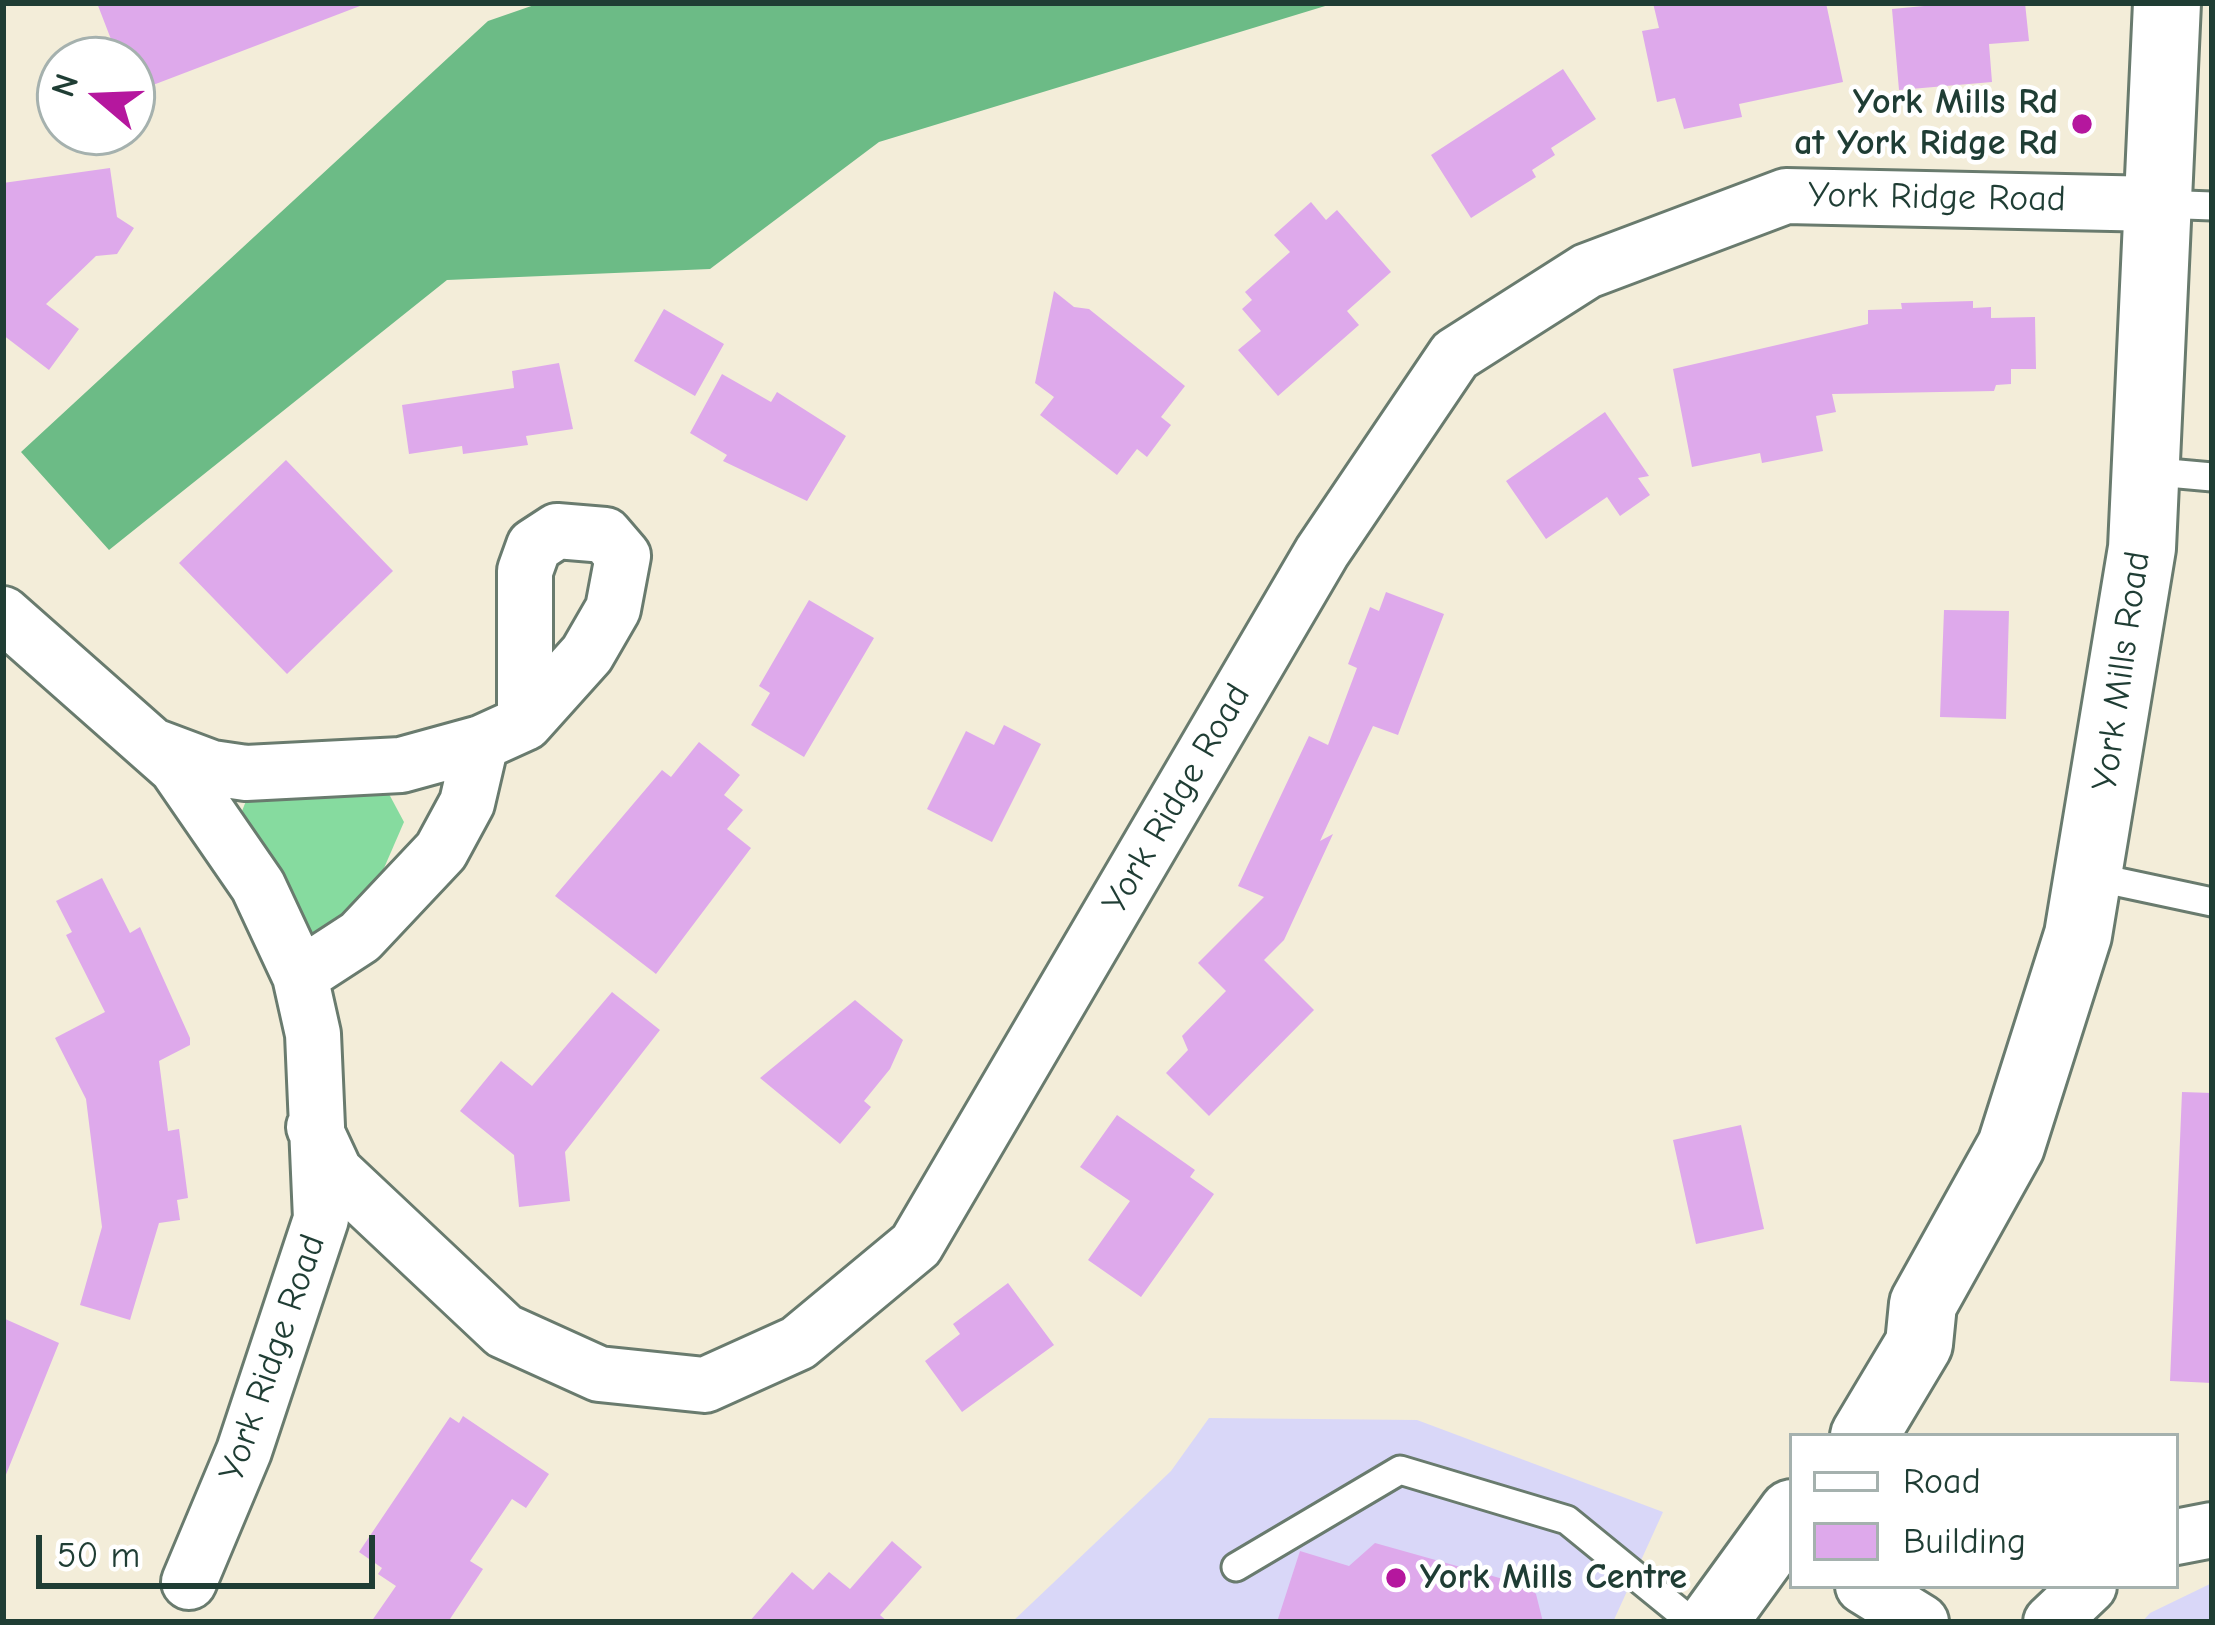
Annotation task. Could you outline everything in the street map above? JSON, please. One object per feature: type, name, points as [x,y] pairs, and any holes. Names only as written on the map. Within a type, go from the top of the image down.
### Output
[{"type":"main road","name":"York Mills Road","points":[[1866,1433],[1919,1344],[1923,1304],[2012,1147],[2078,935],[2134,618],[2146,471],[2185,205],[2167,3]]},
{"type":"main road","name":"York Mills Road","points":[[1817,1433],[1882,1319],[1923,1304]]},
{"type":"main road","points":[[1714,1622],[1786,1523]]},
{"type":"street","name":"York Ridge Road","points":[[314,1127],[335,1172],[504,1331],[599,1374],[705,1385],[798,1343],[916,1244],[1322,552],[1455,355],[1587,272],[1786,196],[2185,205]]},
{"type":"street","name":"York Ridge Road","points":[[3,614],[176,767],[258,886],[300,976],[314,1034],[321,1219],[244,1451],[189,1582]]},
{"type":"street","name":"York Ridge Road","points":[[148,744],[212,768],[246,772],[401,765],[503,733],[442,851],[360,937],[300,976]]},
{"type":"street","points":[[2179,1536],[2212,1530]]},
{"type":"street","points":[[1868,1589],[1921,1622]]},
{"type":"street","points":[[2051,1622],[2086,1589]]},
{"type":"lane","points":[[2146,471],[2212,477]]},
{"type":"lane","points":[[2090,876],[2212,902]]},
{"type":"lane","points":[[1236,1567],[1400,1470],[1568,1520],[1692,1622]]},
{"type":"shaded area","points":[[1209,1418],[1417,1420],[1663,1512],[1613,1622],[1012,1622],[1171,1471]]},
{"type":"shaded area","points":[[2212,1583],[2212,1622],[2142,1622],[2150,1613]]},
{"type":"green space","points":[[540,3],[1335,3],[879,142],[710,269],[447,280],[109,550],[21,452],[488,21]]},
{"type":"green space","points":[[354,780],[389,794],[404,822],[355,935],[317,941],[300,937],[236,826],[246,801]]},
{"type":"building","points":[[97,3],[360,6],[156,84],[156,36],[110,36]]},
{"type":"building","points":[[1653,3],[1826,3],[1843,82],[1739,104],[1742,117],[1684,129],[1675,98],[1657,102],[1642,31],[1659,28]]},
{"type":"building","points":[[2025,3],[2029,41],[1989,44],[1992,82],[1899,90],[1892,9]]},
{"type":"building","points":[[1563,69],[1596,119],[1551,148],[1555,155],[1532,170],[1536,177],[1471,218],[1431,155]]},
{"type":"building","points":[[110,168],[117,217],[134,228],[117,254],[96,256],[46,304],[79,329],[49,370],[3,335],[3,183]]},
{"type":"building","points":[[1311,202],[1326,220],[1337,210],[1391,272],[1347,311],[1359,325],[1278,396],[1238,350],[1261,331],[1242,309],[1252,300],[1245,292],[1290,252],[1274,235]]},
{"type":"building","points":[[1054,291],[1074,307],[1089,309],[1185,386],[1161,417],[1171,425],[1147,457],[1137,449],[1117,475],[1040,415],[1054,397],[1035,383]]},
{"type":"building","points":[[1973,301],[1973,308],[1991,307],[1991,318],[2035,317],[2036,369],[2011,369],[2011,384],[1996,385],[1994,391],[1832,394],[1836,412],[1816,416],[1823,451],[1762,463],[1760,453],[1692,467],[1673,369],[1868,324],[1868,310],[1902,309],[1901,303]]},
{"type":"building","points":[[664,309],[724,344],[695,396],[634,361]]},
{"type":"building","points":[[559,363],[573,429],[526,436],[528,445],[463,454],[462,446],[409,454],[402,405],[514,388],[512,371]]},
{"type":"building","points":[[722,374],[771,402],[777,392],[846,436],[807,501],[723,461],[727,455],[690,433]]},
{"type":"building","points":[[1605,412],[1649,476],[1638,478],[1650,495],[1620,516],[1607,497],[1546,539],[1506,481]]},
{"type":"building","points":[[286,460],[393,571],[287,674],[179,563]]},
{"type":"building","points":[[1386,592],[1444,614],[1398,735],[1373,726],[1320,841],[1333,834],[1284,940],[1264,960],[1314,1010],[1209,1116],[1166,1073],[1188,1050],[1182,1036],[1226,991],[1198,963],[1264,897],[1238,886],[1309,736],[1328,745],[1357,668],[1348,664],[1370,607],[1379,611]]},
{"type":"building","points":[[809,600],[874,638],[804,757],[751,725],[770,693],[759,686]]},
{"type":"building","points":[[1944,610],[2009,611],[2006,719],[1940,717]]},
{"type":"building","points":[[1004,725],[1041,744],[992,842],[927,809],[966,731],[994,745]]},
{"type":"building","points":[[699,742],[740,775],[724,795],[743,810],[727,829],[751,848],[656,974],[555,896],[662,770],[671,777]]},
{"type":"building","points":[[102,878],[130,933],[140,927],[190,1038],[190,1045],[159,1061],[168,1131],[179,1129],[188,1198],[177,1200],[180,1220],[159,1223],[130,1320],[80,1305],[102,1227],[86,1099],[55,1038],[105,1012],[66,935],[72,932],[56,901]]},
{"type":"building","points":[[612,992],[660,1030],[565,1152],[570,1201],[519,1207],[514,1155],[460,1111],[501,1061],[532,1086]]},
{"type":"building","points":[[855,1000],[903,1040],[890,1069],[864,1101],[871,1107],[840,1144],[760,1078]]},
{"type":"building","points":[[2182,1092],[2212,1093],[2212,1383],[2170,1381]]},
{"type":"building","points":[[1117,1115],[1195,1170],[1190,1177],[1214,1194],[1141,1297],[1088,1260],[1130,1201],[1080,1167]]},
{"type":"building","points":[[1741,1125],[1764,1229],[1696,1244],[1673,1140]]},
{"type":"building","points":[[1008,1283],[1054,1345],[962,1412],[925,1361],[960,1334],[953,1324]]},
{"type":"building","points":[[3,1318],[59,1343],[3,1482]]},
{"type":"building","points":[[463,1416],[549,1474],[526,1508],[512,1499],[470,1561],[483,1569],[448,1622],[371,1622],[396,1586],[378,1574],[382,1568],[359,1552],[450,1417],[459,1423]]},
{"type":"building","points":[[892,1541],[922,1567],[880,1615],[888,1622],[749,1622],[792,1572],[813,1590],[829,1572],[850,1589]]},
{"type":"building","name":"York Mills Centre","points":[[1375,1543],[1528,1586],[1536,1594],[1543,1622],[1277,1622],[1300,1551],[1349,1566]]},
{"type":"place","name":"York Mills Rd at York Ridge Rd","points":[[2082,124]]},
{"type":"place","name":"York Mills Centre","points":[[1396,1578]]}]
